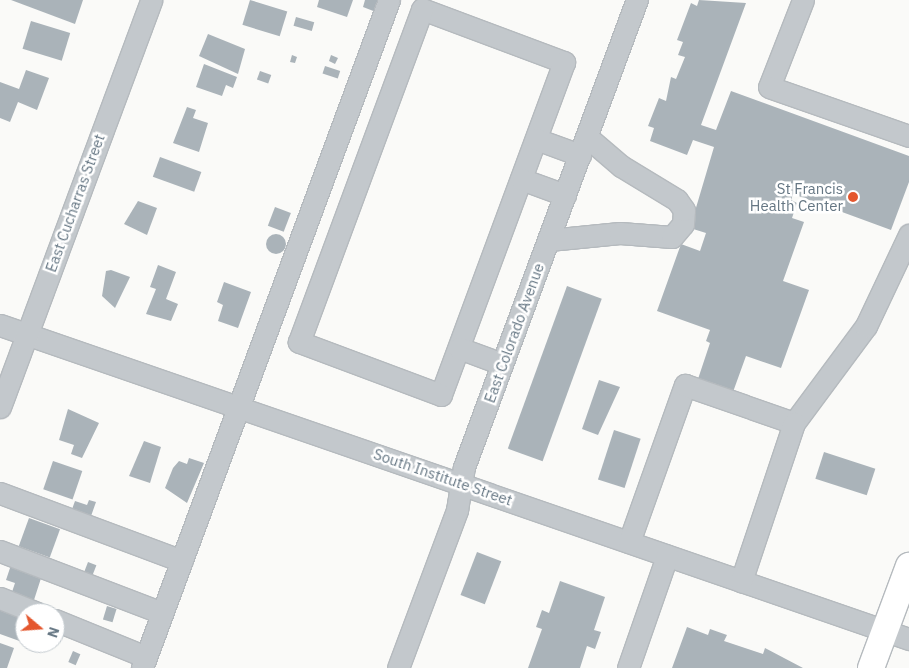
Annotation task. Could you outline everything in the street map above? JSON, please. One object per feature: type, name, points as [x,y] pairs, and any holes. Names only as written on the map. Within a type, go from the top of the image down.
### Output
[{"type":"main road","points":[[871,668],[909,566]]},
{"type":"street","name":"East Cucharras Street","points":[[0,407],[151,0]]},
{"type":"street","points":[[65,625],[144,662],[240,407],[389,0]]},
{"type":"street","name":"East Colorado Avenue","points":[[398,668],[462,484],[464,468],[637,0]]},
{"type":"street","points":[[803,0],[769,86],[909,136]]},
{"type":"street","points":[[422,9],[564,62],[536,139],[441,395],[299,342],[422,9]]},
{"type":"street","points":[[536,139],[583,146],[621,166],[677,200],[684,210],[683,224],[672,237],[620,233],[549,240]]},
{"type":"street","points":[[521,179],[566,195]]},
{"type":"street","points":[[740,581],[794,424],[866,326],[909,235]]},
{"type":"street","name":"South Institute Street","points":[[0,325],[909,639]]},
{"type":"street","points":[[459,348],[502,364]]},
{"type":"street","points":[[629,542],[685,385],[794,424]]},
{"type":"street","points":[[0,493],[182,561]]},
{"type":"street","points":[[0,551],[162,613]]},
{"type":"street","points":[[628,668],[667,556]]},
{"type":"street","points":[[0,598],[15,604]]},
{"type":"building","points":[[11,0],[83,0],[75,24]]},
{"type":"building","points":[[250,0],[287,11],[280,36],[242,25]]},
{"type":"building","points":[[319,0],[353,0],[347,17],[317,7]]},
{"type":"building","points":[[365,0],[379,0],[376,12],[363,7]]},
{"type":"building","name":"St Francis Health Center","points":[[699,0],[746,3],[701,125],[716,130],[731,91],[909,156],[909,182],[891,230],[793,194],[791,200],[797,203],[792,218],[804,222],[783,281],[809,290],[781,368],[746,356],[733,392],[698,379],[710,343],[706,341],[710,330],[657,311],[681,244],[700,251],[706,233],[690,228],[714,147],[693,140],[687,155],[650,141],[654,128],[648,126],[659,98],[666,101],[671,77],[676,79],[685,57],[678,55],[683,42],[677,40],[691,3],[697,6]]},
{"type":"building","points":[[296,17],[314,22],[312,31],[294,26]]},
{"type":"building","points":[[31,21],[70,33],[62,61],[23,49]]},
{"type":"building","points":[[208,34],[245,49],[238,74],[199,56]]},
{"type":"building","points":[[292,55],[297,57],[295,63],[290,62]]},
{"type":"building","points":[[331,55],[338,58],[335,64],[329,61]]},
{"type":"building","points":[[204,64],[237,77],[233,88],[226,85],[222,96],[196,87]]},
{"type":"building","points":[[325,66],[340,71],[338,79],[323,74]]},
{"type":"building","points":[[26,70],[49,78],[37,110],[18,102],[10,122],[0,118],[0,82],[19,89]]},
{"type":"building","points":[[260,71],[271,75],[268,84],[257,79]]},
{"type":"building","points":[[187,107],[196,110],[193,118],[208,123],[199,152],[173,143]]},
{"type":"building","points":[[160,157],[201,172],[194,192],[153,177]]},
{"type":"building","points":[[138,201],[157,208],[147,235],[124,224]]},
{"type":"building","points":[[275,207],[291,213],[284,232],[268,226]]},
{"type":"building","points":[[276,234],[283,237],[286,244],[283,251],[276,254],[269,251],[266,244],[269,237]]},
{"type":"building","points":[[158,265],[176,272],[166,299],[178,304],[171,321],[146,314],[156,289],[150,287]]},
{"type":"building","points":[[111,270],[130,277],[115,308],[102,296],[106,271]]},
{"type":"building","points":[[224,282],[251,292],[238,328],[218,321],[223,305],[217,302]]},
{"type":"building","points":[[567,286],[602,299],[543,461],[508,449]]},
{"type":"building","points":[[599,380],[620,387],[598,435],[582,429]]},
{"type":"building","points":[[68,409],[99,423],[82,458],[71,454],[74,445],[59,440]]},
{"type":"building","points":[[614,430],[641,439],[625,488],[598,479]]},
{"type":"building","points":[[144,441],[161,447],[150,483],[129,476]]},
{"type":"building","points":[[824,452],[875,469],[867,495],[815,479]]},
{"type":"building","points":[[189,458],[204,463],[187,503],[165,488],[173,468],[179,461],[187,464]]},
{"type":"building","points":[[53,461],[82,471],[73,499],[43,489]]},
{"type":"building","points":[[89,500],[96,502],[90,519],[71,512],[75,501],[87,505]]},
{"type":"building","points":[[29,518],[60,529],[50,557],[19,546]]},
{"type":"building","points":[[477,552],[501,561],[485,604],[461,595]]},
{"type":"building","points":[[13,559],[43,572],[34,600],[12,592],[15,583],[6,580]]},
{"type":"building","points":[[88,562],[96,565],[92,577],[83,574]]},
{"type":"building","points":[[560,581],[605,597],[594,630],[601,632],[595,649],[587,646],[580,668],[528,668],[542,629],[536,627],[542,610],[549,613]]},
{"type":"building","points":[[0,603],[15,608],[15,639],[0,634]]},
{"type":"building","points":[[107,606],[117,609],[112,622],[103,619]]},
{"type":"building","points":[[687,627],[708,635],[710,629],[727,635],[724,641],[763,654],[765,648],[803,668],[672,668]]},
{"type":"building","points":[[0,643],[14,648],[7,668],[0,668]]},
{"type":"building","points":[[73,651],[80,654],[76,665],[68,662]]},
{"type":"place","name":"St Francis Health Center","points":[[853,197]]}]
